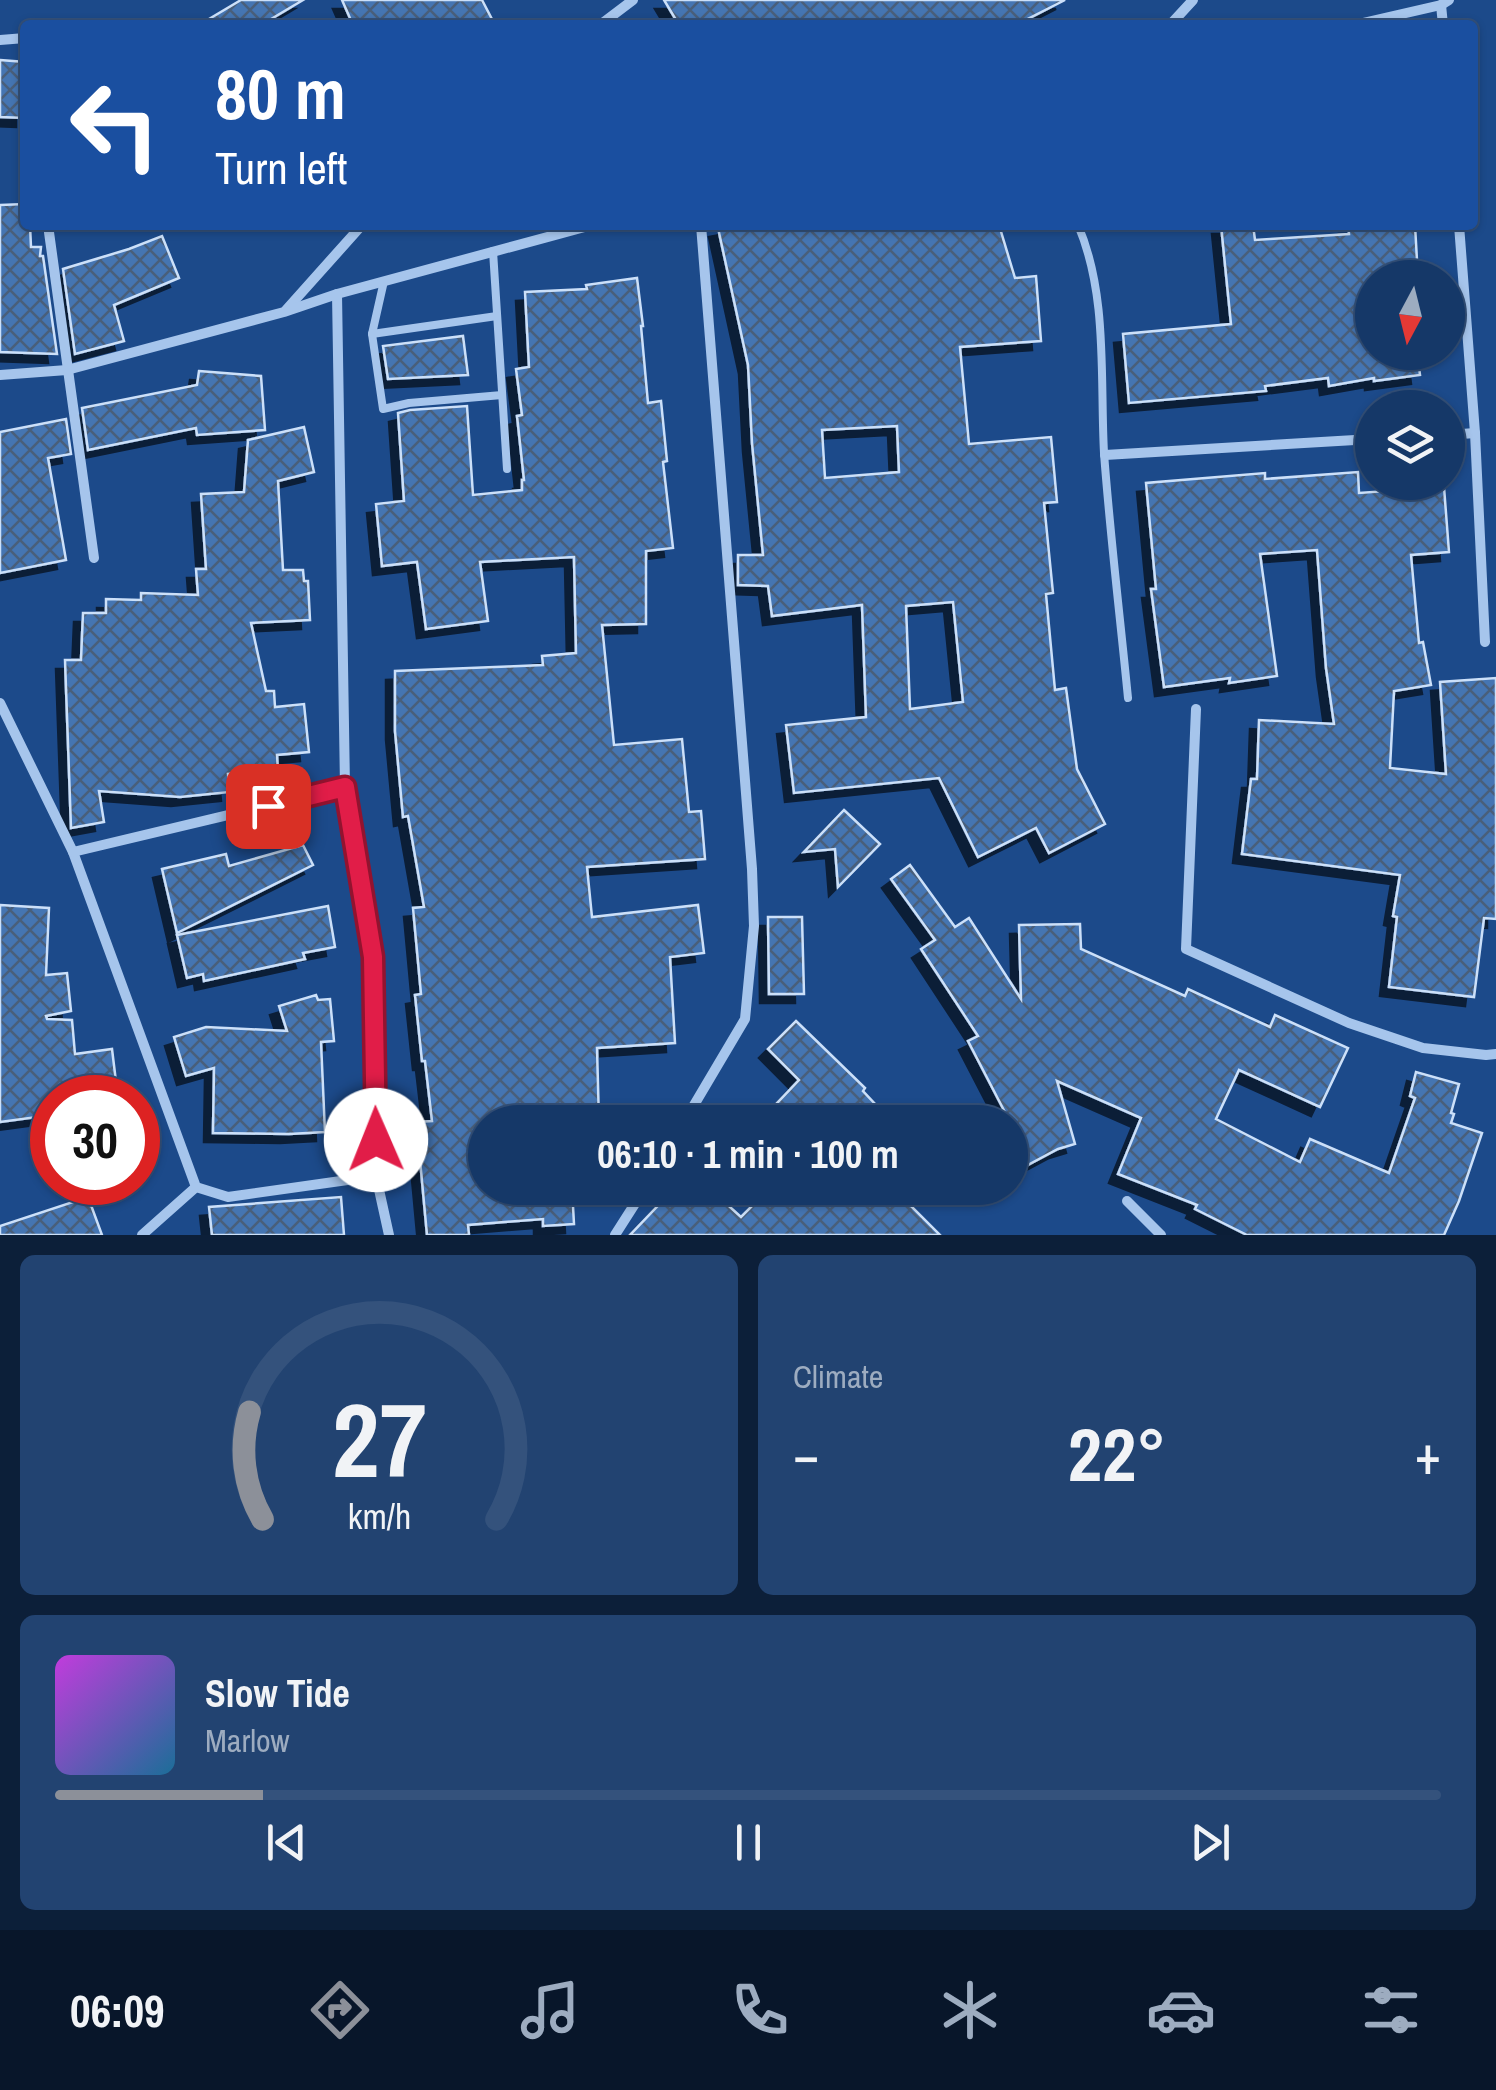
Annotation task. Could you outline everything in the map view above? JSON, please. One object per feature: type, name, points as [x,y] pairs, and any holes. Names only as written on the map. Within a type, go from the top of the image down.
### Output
[{"type":"street","points":[[607,20],[633,0]]},
{"type":"street","points":[[1175,20],[1193,0]]},
{"type":"street","points":[[1374,20],[1445,2]]},
{"type":"street","points":[[49,230],[94,558]]},
{"type":"street","points":[[284,312],[358,230]]},
{"type":"street","points":[[0,376],[66,370],[573,230]]},
{"type":"street","points":[[694,1105],[745,1019],[754,926],[701,230]]},
{"type":"street","points":[[1458,230],[1475,434],[1485,642]]},
{"type":"street","points":[[338,294],[345,787],[373,957],[376,1176],[390,1235]]},
{"type":"street","points":[[1465,434],[1475,434]]},
{"type":"street","points":[[1104,455],[1355,441]]},
{"type":"street","points":[[0,703],[73,852],[196,1187]]},
{"type":"street","points":[[1196,710],[1186,949],[1349,1022],[1423,1048],[1496,1054]]},
{"type":"street","points":[[73,852],[345,787]]},
{"type":"street","points":[[196,1187],[228,1197],[376,1176]]},
{"type":"street","points":[[142,1235],[196,1187]]},
{"type":"street","points":[[1127,1201],[1161,1235]]},
{"type":"street","points":[[615,1235],[635,1205]]},
{"type":"lane","points":[[1080,230],[1096,290],[1104,455],[1128,698]]},
{"type":"lane","points":[[493,251],[508,469]]},
{"type":"lane","points":[[384,281],[372,334],[383,409],[502,395]]},
{"type":"lane","points":[[372,334],[497,316]]},
{"type":"building","points":[[241,0],[303,0],[269,20],[207,20]]},
{"type":"building","points":[[342,0],[482,0],[492,20],[351,20]]},
{"type":"building","points":[[664,0],[1065,0],[1026,20],[676,20]]},
{"type":"building","points":[[0,60],[20,62],[20,118],[0,117]]},
{"type":"building","points":[[20,204],[20,230],[30,230],[31,247],[41,247],[57,354],[0,352],[0,205]]},
{"type":"building","points":[[718,230],[1001,230],[1015,278],[1036,276],[1041,341],[960,347],[969,444],[1051,437],[1057,502],[1044,503],[1053,593],[1046,594],[1055,690],[1066,688],[1077,769],[1105,824],[1049,853],[1036,828],[978,857],[939,778],[794,793],[786,725],[866,717],[862,605],[772,616],[768,586],[738,585],[738,555],[763,555],[748,365]],"holes":[[[897,426],[899,472],[825,478],[822,430]],[[953,602],[963,702],[910,709],[906,606]]]},
{"type":"building","points":[[1222,230],[1254,230],[1255,240],[1349,234],[1349,230],[1415,230],[1417,260],[1355,260],[1355,370],[1419,370],[1420,375],[1329,386],[1328,378],[1265,386],[1266,391],[1129,403],[1123,334],[1231,324]]},
{"type":"building","points":[[162,236],[179,278],[114,305],[124,341],[75,354],[63,269]]},
{"type":"building","points":[[637,278],[648,403],[661,401],[673,548],[646,551],[646,624],[602,625],[614,745],[682,739],[689,812],[701,811],[705,859],[587,867],[592,917],[698,905],[704,953],[670,957],[675,1043],[597,1048],[599,1105],[468,1105],[468,1205],[573,1205],[574,1224],[543,1226],[543,1219],[468,1225],[469,1235],[427,1235],[419,1149],[401,1150],[399,1123],[432,1121],[415,995],[421,994],[413,908],[424,907],[408,816],[403,817],[395,731],[395,671],[543,665],[542,656],[576,653],[574,557],[480,562],[488,621],[426,629],[417,562],[382,566],[376,504],[404,501],[398,413],[410,410],[467,406],[473,495],[522,490],[517,416],[522,415],[516,369],[529,367],[525,292],[587,289],[586,285]]},
{"type":"building","points":[[463,336],[468,375],[388,379],[383,346]]},
{"type":"building","points":[[199,371],[261,376],[265,430],[197,435],[196,428],[88,450],[82,408],[197,385]]},
{"type":"building","points":[[66,419],[71,454],[48,458],[66,560],[0,573],[0,432]]},
{"type":"building","points":[[304,427],[314,472],[278,481],[283,570],[303,570],[304,581],[308,581],[310,620],[251,623],[266,691],[274,691],[275,707],[304,704],[309,752],[277,755],[278,771],[228,774],[230,792],[180,797],[99,791],[104,822],[71,828],[65,660],[81,660],[83,613],[106,613],[106,599],[141,600],[141,593],[198,595],[196,569],[206,569],[201,494],[244,492],[248,440]]},
{"type":"building","points":[[1355,472],[1355,500],[1445,500],[1449,552],[1411,555],[1419,643],[1423,642],[1431,685],[1394,691],[1390,768],[1446,774],[1440,682],[1496,678],[1496,919],[1484,918],[1474,997],[1389,987],[1400,875],[1242,854],[1251,779],[1257,779],[1259,720],[1334,724],[1317,550],[1260,554],[1277,676],[1164,687],[1151,589],[1156,589],[1146,483],[1265,473],[1265,479]]},
{"type":"building","points":[[844,810],[880,844],[838,887],[835,849],[804,852]]},
{"type":"building","points":[[303,845],[313,865],[177,933],[162,869],[226,854],[229,866]]},
{"type":"building","points":[[910,865],[955,927],[969,918],[1021,999],[1019,925],[1080,924],[1081,949],[1185,996],[1188,989],[1270,1027],[1275,1015],[1348,1048],[1320,1107],[1239,1070],[1216,1119],[1300,1162],[1310,1139],[1389,1173],[1415,1098],[1410,1096],[1416,1072],[1459,1084],[1451,1123],[1482,1133],[1444,1235],[1247,1235],[1195,1209],[1197,1205],[1118,1174],[1141,1118],[1057,1081],[1075,1144],[1028,1165],[1028,1105],[1001,1105],[968,1041],[978,1036],[921,949],[935,940],[891,879]]},
{"type":"building","points":[[0,905],[49,908],[46,975],[67,973],[71,1011],[46,1016],[47,1019],[72,1020],[75,1054],[112,1049],[115,1075],[30,1075],[30,1118],[0,1122]]},
{"type":"building","points":[[328,906],[335,947],[303,953],[305,959],[204,981],[203,974],[187,978],[177,935]]},
{"type":"building","points":[[768,917],[802,917],[804,994],[769,994]]},
{"type":"building","points":[[316,995],[318,1000],[330,999],[334,1041],[321,1042],[325,1132],[213,1133],[214,1068],[186,1076],[174,1037],[206,1027],[287,1031],[279,1006]]},
{"type":"building","points":[[796,1021],[865,1088],[863,1091],[876,1105],[775,1105],[799,1080],[768,1049]]},
{"type":"building","points":[[341,1197],[344,1235],[212,1235],[209,1207]]},
{"type":"building","points":[[64,1205],[91,1205],[102,1235],[0,1235],[0,1226]]},
{"type":"building","points":[[659,1205],[728,1205],[741,1217],[753,1205],[910,1205],[940,1235],[630,1235]]},
{"type":"route","points":[[268,806],[345,787],[373,957],[376,1140]]}]
